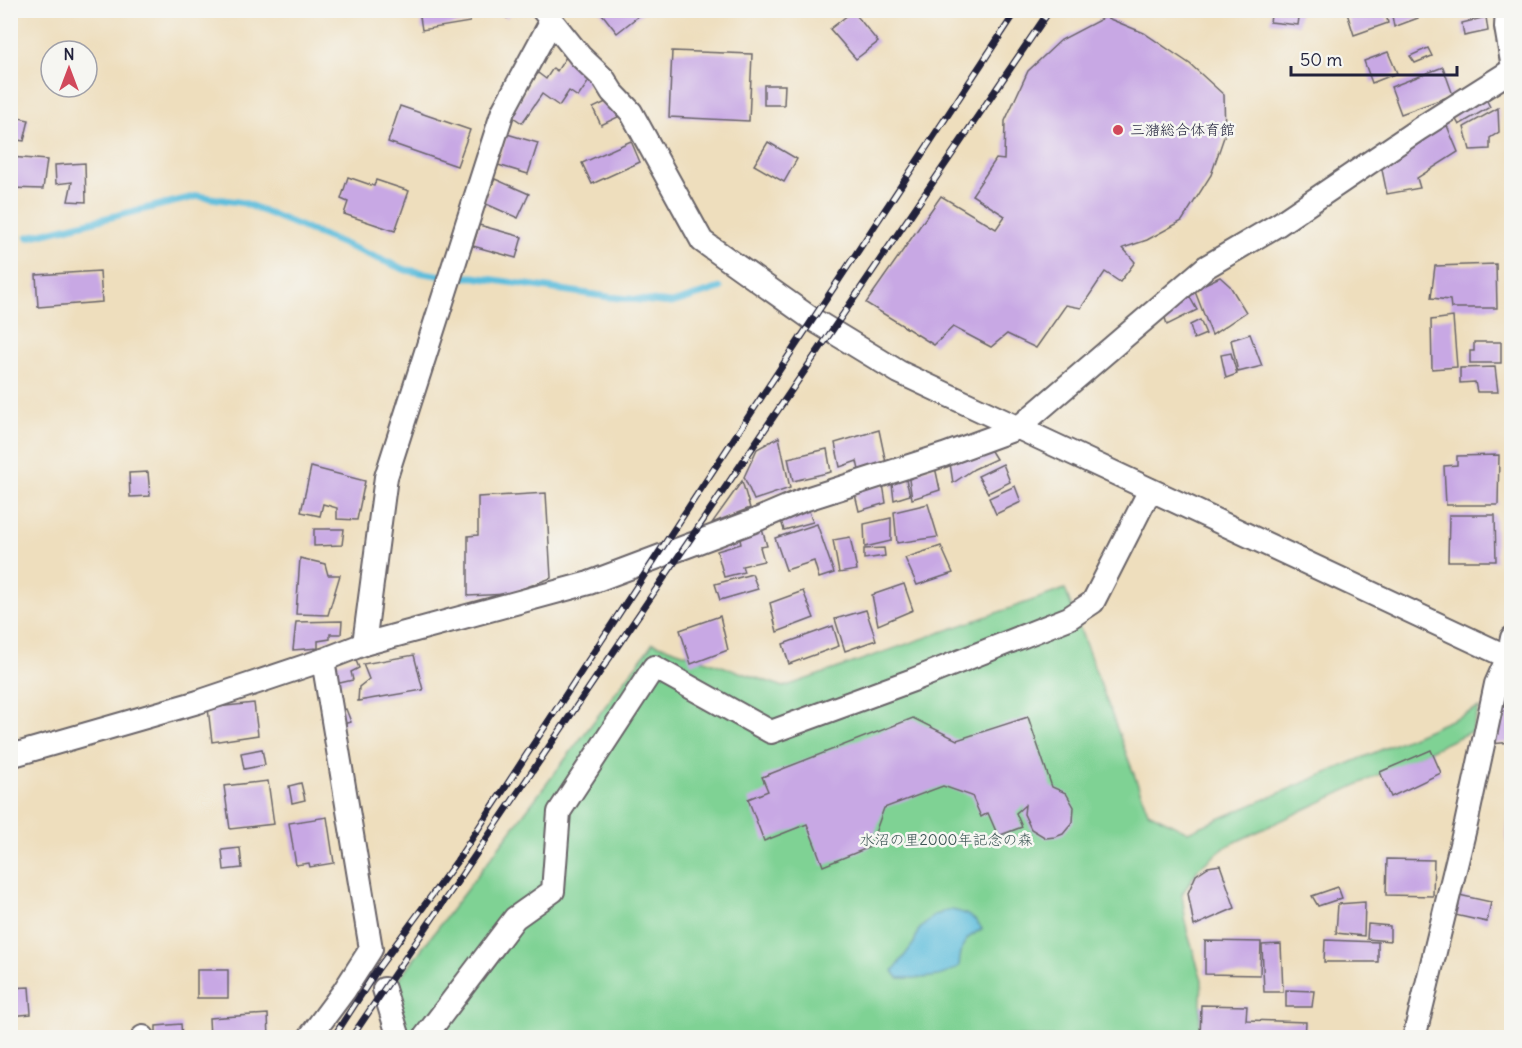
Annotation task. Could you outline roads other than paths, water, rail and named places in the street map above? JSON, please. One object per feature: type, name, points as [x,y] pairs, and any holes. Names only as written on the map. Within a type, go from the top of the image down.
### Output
[{"type":"street","points":[[1507,10],[1506,27],[1512,62]]},
{"type":"street","points":[[364,644],[386,477],[503,111],[547,16],[631,112],[702,241],[759,284],[832,333],[899,372],[1150,490],[1510,651],[1496,684],[1463,835],[1414,1038]]},
{"type":"street","points":[[10,756],[198,702],[364,644],[589,583],[754,521],[803,500],[944,455],[1018,428],[1206,267],[1279,224],[1419,129],[1512,70]]},
{"type":"street","points":[[424,1038],[515,918],[553,891],[559,812],[654,667],[771,732],[913,680],[1069,618],[1094,602],[1150,490]]},
{"type":"street","points":[[309,1038],[344,991],[371,949],[323,660]]},
{"type":"street","points":[[384,989],[399,1038]]},
{"type":"water","points":[[947,910],[967,915],[982,929],[964,943],[959,966],[938,976],[898,978],[893,971],[914,943],[918,931],[932,917]]},
{"type":"waterway","points":[[28,237],[198,196],[244,203],[406,270],[449,277],[474,277],[609,297],[672,303],[720,288]]},
{"type":"railway","points":[[333,1038],[377,970],[457,861],[1017,10]]},
{"type":"railway","points":[[351,1038],[1050,10]]},
{"type":"place","name":"三潴総合体育館","points":[[1118,130]]},
{"type":"park label","name":"水沼の里2000年記念の森","points":[[946,840]]}]
